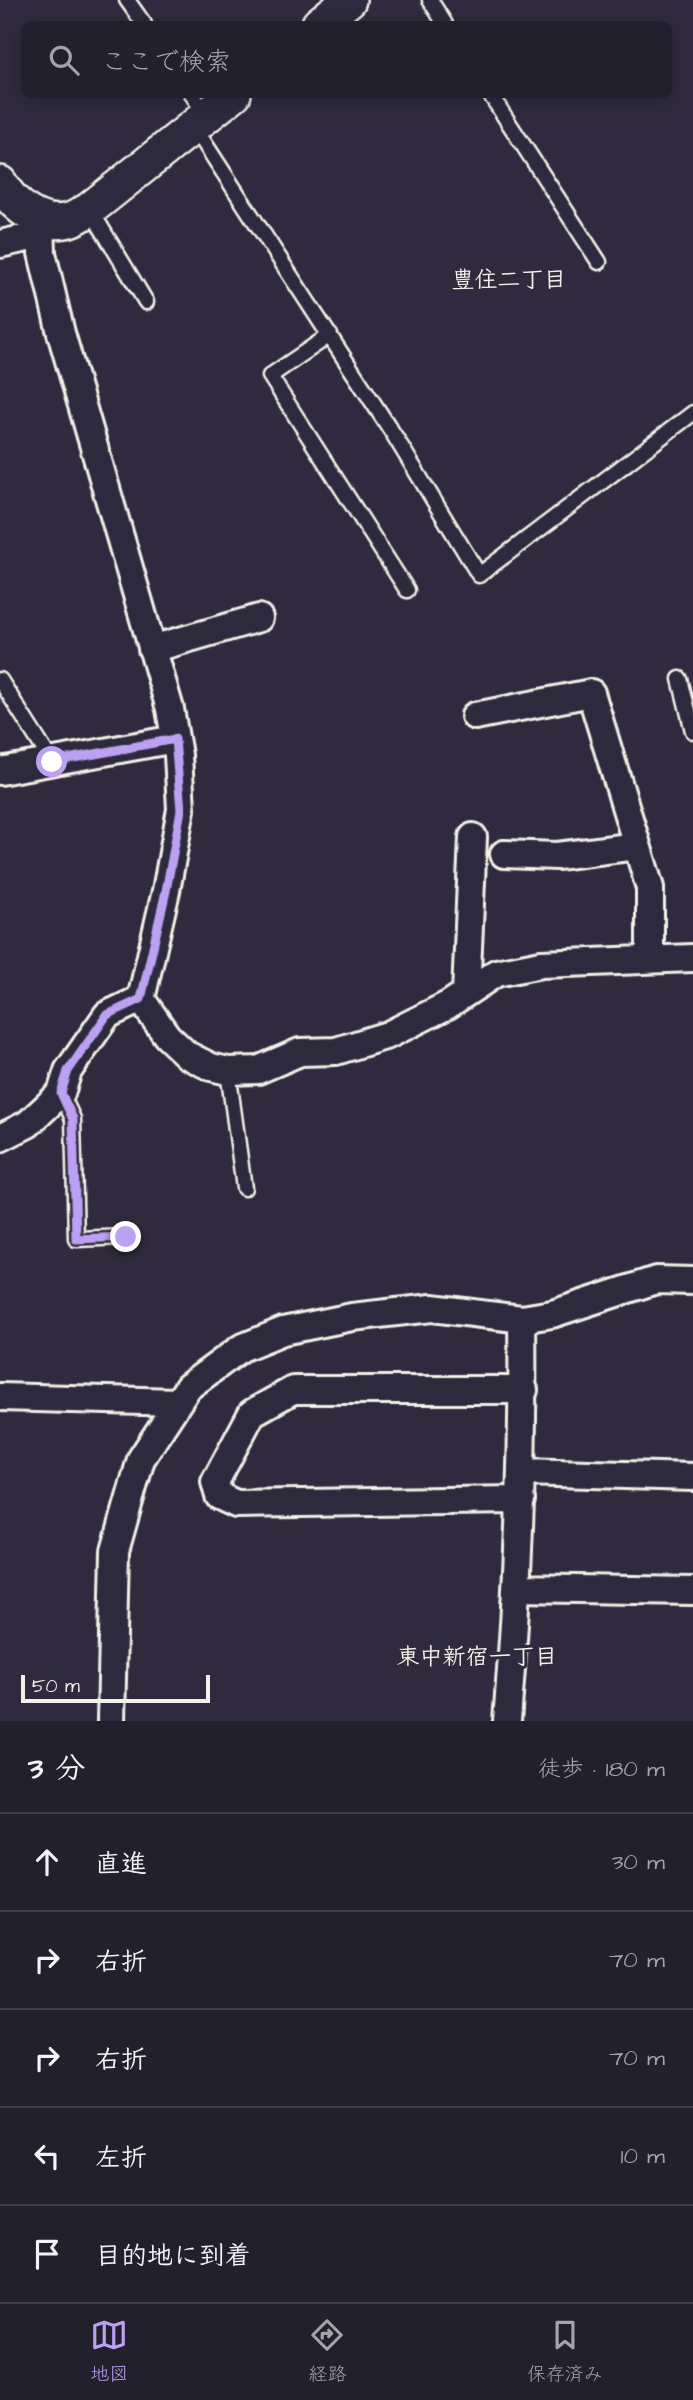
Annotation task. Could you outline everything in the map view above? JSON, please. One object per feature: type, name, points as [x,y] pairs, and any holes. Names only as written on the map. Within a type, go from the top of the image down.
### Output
[{"type":"street","points":[[323,21],[349,0]]},
{"type":"street","points":[[0,183],[20,206],[41,221],[66,221],[90,209],[198,113],[226,98]]},
{"type":"street","points":[[0,244],[27,238],[41,221]]},
{"type":"street","points":[[41,221],[41,253],[61,334],[170,709],[175,739],[181,810],[141,999],[167,1036],[187,1055],[211,1067],[228,1071],[258,1070],[300,1052],[336,1051],[388,1035],[448,1005],[496,973],[541,964],[693,958]]},
{"type":"street","points":[[152,649],[259,618]]},
{"type":"street","points":[[475,716],[591,693],[650,888],[650,959]]},
{"type":"street","points":[[0,771],[175,739]]},
{"type":"street","points":[[466,993],[472,837]]},
{"type":"street","points":[[504,854],[557,856],[637,846]]},
{"type":"street","points":[[0,1138],[28,1124],[61,1093],[68,1071],[107,1015],[141,999]]},
{"type":"street","points":[[111,1721],[115,1551],[141,1459],[188,1387],[241,1349],[283,1331],[352,1317],[432,1308],[523,1319],[552,1314],[656,1280],[693,1281]]},
{"type":"street","points":[[507,1721],[522,1500],[523,1319]]},
{"type":"street","points":[[522,1500],[236,1504],[219,1496],[215,1482],[251,1413],[293,1391],[524,1390]]},
{"type":"street","points":[[0,1397],[178,1402]]},
{"type":"street","points":[[523,1472],[693,1477]]},
{"type":"street","points":[[518,1588],[693,1591]]},
{"type":"lane","points":[[127,0],[142,21]]},
{"type":"lane","points":[[430,0],[443,21]]},
{"type":"lane","points":[[494,98],[599,262]]},
{"type":"lane","points":[[198,113],[330,335],[479,575],[693,413]]},
{"type":"lane","points":[[90,209],[146,302]]},
{"type":"lane","points":[[330,335],[270,376],[407,590]]},
{"type":"lane","points":[[680,679],[693,731]]},
{"type":"lane","points":[[0,680],[52,762]]},
{"type":"lane","points":[[228,1071],[244,1188]]},
{"type":"lane","points":[[61,1093],[73,1119],[76,1239],[126,1237]]},
{"type":"district","name":"豊住二丁目","points":[[509,279]]},
{"type":"district","name":"東中新宿一丁目","points":[[477,1656]]},
{"type":"route","points":[[52,762],[175,739],[178,755],[181,810],[141,999],[107,1015],[68,1071],[61,1093],[73,1119],[76,1239],[126,1237]]}]
